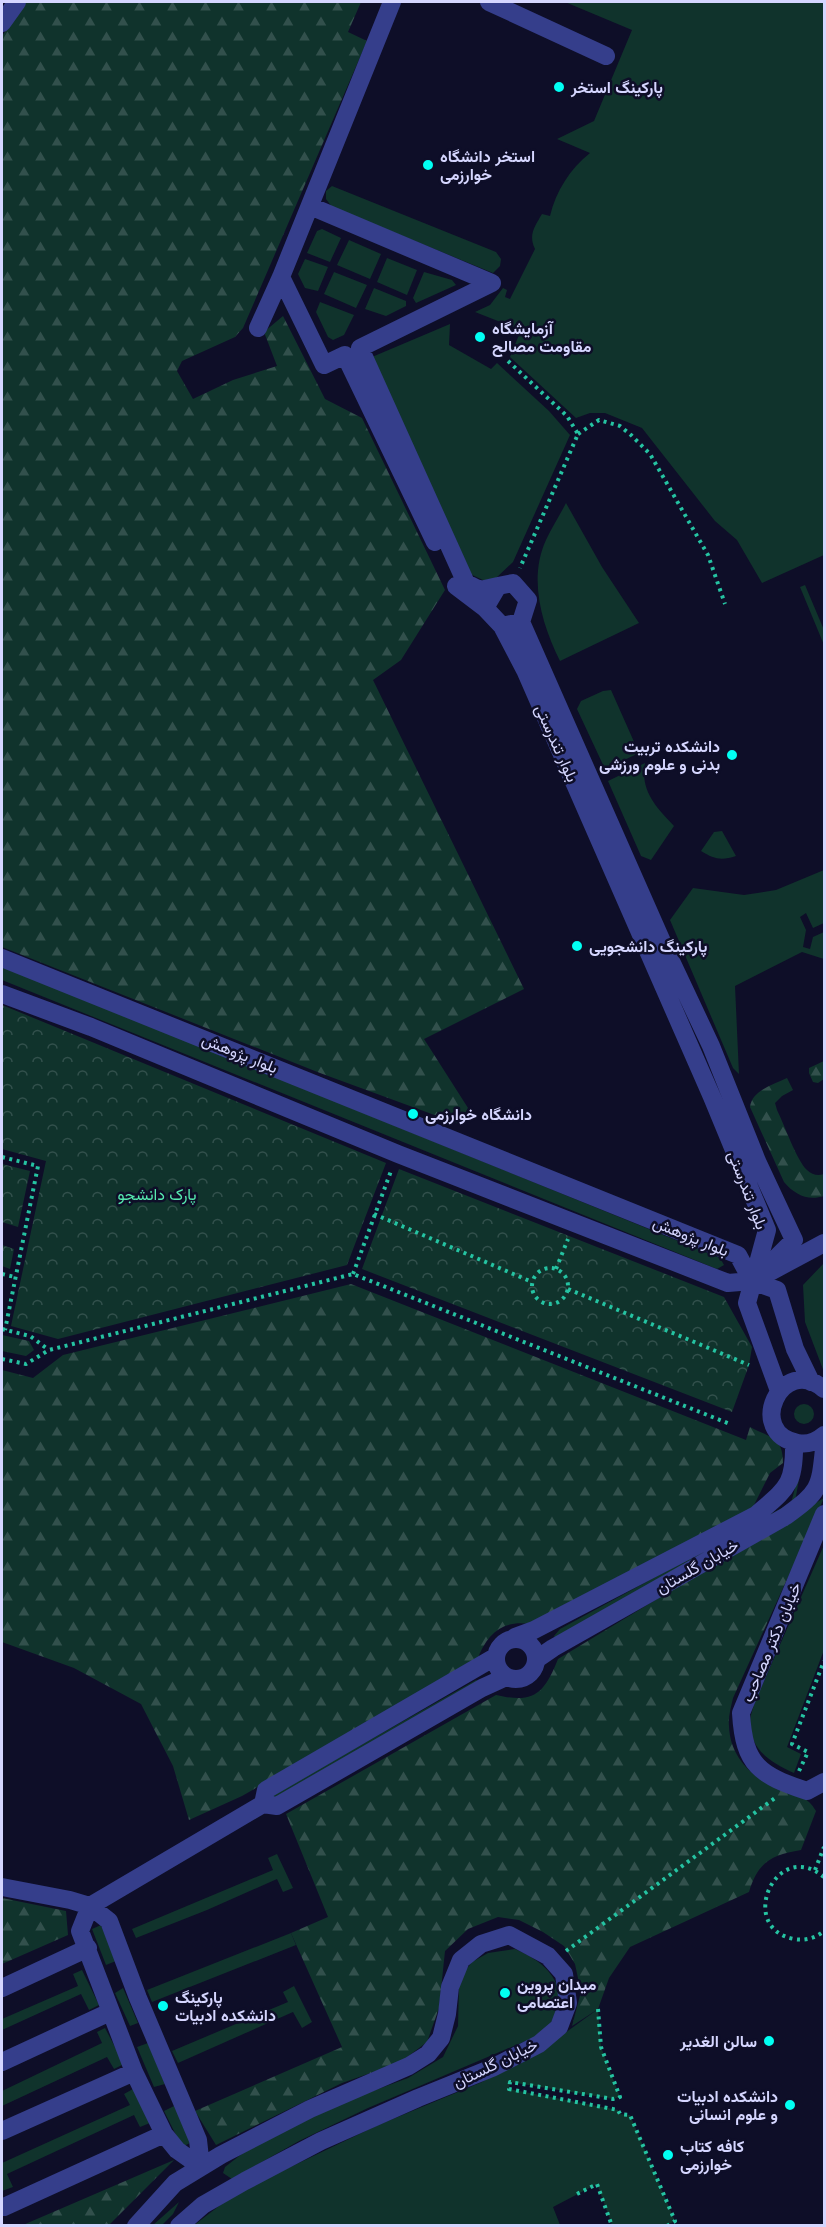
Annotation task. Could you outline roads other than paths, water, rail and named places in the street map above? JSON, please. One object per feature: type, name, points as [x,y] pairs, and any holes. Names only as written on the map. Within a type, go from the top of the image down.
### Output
[{"type":"lane","points":[[2,23],[17,2]]},
{"type":"lane","points":[[258,328],[282,277],[392,2]]},
{"type":"lane","points":[[489,2],[606,56]]},
{"type":"lane","points":[[282,277],[324,365],[492,283],[310,206]]},
{"type":"lane","points":[[353,352],[466,583],[480,590],[506,585],[528,600],[521,622],[502,626]]},
{"type":"lane","points":[[353,352],[457,588],[485,608],[506,585]]},
{"type":"lane","name":"بلوار تندرستی","points":[[485,608],[502,626],[525,670],[712,1097],[767,1230],[752,1281]]},
{"type":"lane","name":"بلوار تندرستی","points":[[521,622],[663,944],[711,1046],[757,1161],[794,1240],[752,1281]]},
{"type":"lane","name":"بلوار پژوهش","points":[[2,958],[738,1255],[752,1281],[728,1282],[398,1154],[91,1027],[2,994]]},
{"type":"lane","points":[[779,1391],[747,1303],[752,1281],[825,1243]]},
{"type":"lane","points":[[752,1281],[777,1290],[795,1349],[818,1386]]},
{"type":"lane","points":[[818,1386],[794,1382],[779,1391],[774,1399],[771,1417],[779,1433],[794,1442],[812,1443],[825,1435]]},
{"type":"lane","name":"خیابان گلستان","points":[[515,1638],[756,1515],[783,1491],[795,1469],[794,1442]]},
{"type":"lane","name":"خیابان گلستان","points":[[537,1659],[786,1516],[808,1499],[820,1482],[825,1449]]},
{"type":"lane","name":"خیابان دکتر مصاحب","points":[[825,1514],[741,1713],[743,1739],[757,1767],[779,1781],[807,1791],[825,1782]]},
{"type":"lane","points":[[264,1797],[277,1806],[482,1688],[506,1677],[520,1679],[532,1672],[537,1659],[531,1644],[515,1638],[506,1640],[498,1647],[495,1657],[497,1668],[506,1677]]},
{"type":"lane","points":[[201,2167],[177,2150],[164,2134],[134,2072],[80,1931],[90,1906],[495,1657]]},
{"type":"lane","points":[[2,1887],[90,1906],[109,1920],[138,1998],[198,2140],[201,2167]]},
{"type":"lane","name":"خیابان گلستان","points":[[136,2226],[175,2183],[201,2167],[310,2109],[410,2066],[428,2054],[441,2038],[450,1987],[461,1960],[481,1944],[509,1935],[548,1956],[564,1974],[568,2003],[559,2027],[538,2044],[492,2068],[321,2141],[203,2205],[179,2226]]},
{"type":"lane","points":[[2,1988],[88,1948]]},
{"type":"lane","points":[[2,2062],[111,2012]]},
{"type":"lane","points":[[2,2131],[134,2072]]},
{"type":"lane","points":[[4,2207],[164,2134]]},
{"type":"place","name":"پارکینگ استخر","points":[[559,87]]},
{"type":"place","name":"استخر دانشگاه خوارزمی","points":[[428,165]]},
{"type":"place","name":"آزمایشگاه مقاومت مصالح","points":[[480,337]]},
{"type":"place","name":"دانشکده تربیت بدنی و علوم ورزشی","points":[[732,755]]},
{"type":"place","name":"پارکینگ دانشجویی","points":[[577,946]]},
{"type":"place","name":"دانشگاه خوارزمی","points":[[413,1114]]},
{"type":"place","name":"میدان پروین اعتصامی","points":[[505,1993]]},
{"type":"place","name":"پارکینگ دانشکده ادبیات","points":[[163,2006]]},
{"type":"place","name":"سالن الغدیر","points":[[769,2041]]},
{"type":"place","name":"دانشکده ادبیات و علوم انسانی","points":[[790,2105]]},
{"type":"place","name":"کافه کتاب خوارزمی","points":[[668,2155]]},
{"type":"park label","name":"پارک دانشجو","points":[[157,1194]]}]
